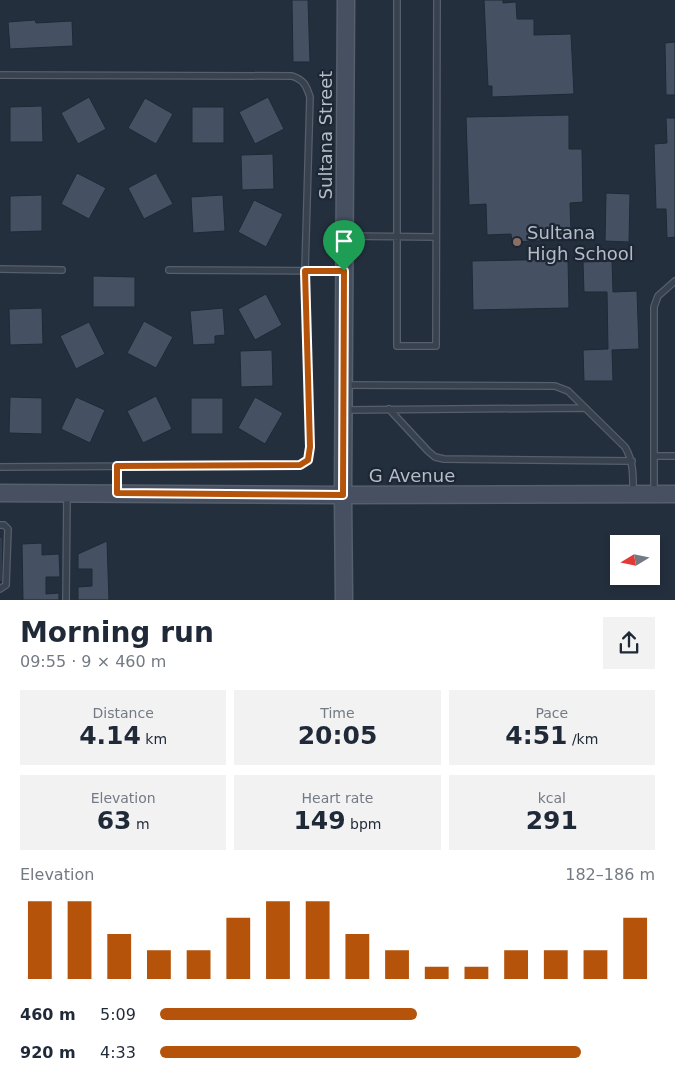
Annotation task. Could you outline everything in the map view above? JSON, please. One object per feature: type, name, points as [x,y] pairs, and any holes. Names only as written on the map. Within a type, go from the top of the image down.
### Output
[{"type":"street","name":"Sultana Street","points":[[344,600],[346,0]]},
{"type":"street","name":"G Avenue","points":[[0,493],[675,494]]},
{"type":"lane","points":[[397,0],[397,346],[436,346],[437,0]]},
{"type":"lane","points":[[0,75],[292,76],[302,79],[306,84],[310,97],[305,271],[310,447],[308,460],[300,465],[0,467]]},
{"type":"lane","points":[[345,236],[436,237]]},
{"type":"lane","points":[[0,269],[62,270]]},
{"type":"lane","points":[[170,270],[344,271]]},
{"type":"lane","points":[[654,494],[654,307],[658,296],[675,281]]},
{"type":"lane","points":[[344,386],[555,386],[568,391],[625,447],[632,461],[632,494]]},
{"type":"lane","points":[[344,410],[584,408]]},
{"type":"lane","points":[[389,409],[428,451],[435,457],[444,459],[632,461]]},
{"type":"lane","points":[[654,456],[675,456]]},
{"type":"lane","points":[[117,466],[117,493]]},
{"type":"lane","points":[[66,600],[67,493]]},
{"type":"lane","points":[[0,525],[4,525],[8,529],[6,585],[0,590]]},
{"type":"building","points":[[292,0],[308,0],[310,62],[293,62]]},
{"type":"building","points":[[484,0],[503,0],[503,3],[516,2],[517,19],[534,19],[534,35],[571,34],[574,94],[492,97],[492,86],[488,86]]},
{"type":"building","points":[[35,20],[36,23],[72,21],[73,46],[10,49],[8,22]]},
{"type":"building","points":[[675,42],[675,95],[666,95],[665,43]]},
{"type":"building","points":[[89,97],[106,129],[78,144],[61,113]]},
{"type":"building","points":[[268,97],[284,129],[255,144],[239,112]]},
{"type":"building","points":[[145,98],[173,114],[156,144],[128,128]]},
{"type":"building","points":[[42,106],[43,142],[10,142],[10,107]]},
{"type":"building","points":[[192,107],[224,107],[224,143],[192,143]]},
{"type":"building","points":[[569,115],[569,149],[582,149],[583,202],[570,203],[571,234],[559,235],[559,240],[512,242],[511,234],[487,235],[486,204],[469,205],[466,117]]},
{"type":"building","points":[[666,118],[675,118],[675,237],[667,238],[666,209],[656,209],[654,144],[667,143]]},
{"type":"building","points":[[273,154],[274,189],[242,190],[241,155]]},
{"type":"building","points":[[77,173],[106,188],[89,219],[61,204]]},
{"type":"building","points":[[156,173],[173,204],[144,219],[128,188]]},
{"type":"building","points":[[606,193],[630,194],[629,242],[605,241]]},
{"type":"building","points":[[42,195],[42,231],[10,232],[10,196]]},
{"type":"building","points":[[223,195],[225,231],[193,233],[191,197]]},
{"type":"building","points":[[254,200],[283,214],[266,247],[238,232]]},
{"type":"building","points":[[568,259],[569,308],[473,310],[472,261]]},
{"type":"building","points":[[612,261],[613,292],[637,291],[639,349],[612,350],[613,381],[584,381],[583,350],[608,349],[607,292],[584,292],[583,262]]},
{"type":"building","points":[[93,276],[135,277],[135,307],[93,307]]},
{"type":"building","points":[[266,294],[282,325],[255,340],[238,309]]},
{"type":"building","points":[[42,308],[43,344],[10,345],[9,309]]},
{"type":"building","points":[[223,308],[225,335],[215,336],[215,344],[193,345],[190,311]]},
{"type":"building","points":[[144,321],[173,337],[156,368],[127,353]]},
{"type":"building","points":[[89,322],[105,354],[76,369],[60,336]]},
{"type":"building","points":[[272,350],[273,386],[241,387],[240,351]]},
{"type":"building","points":[[156,396],[172,429],[143,443],[127,411]]},
{"type":"building","points":[[10,397],[42,398],[42,434],[9,433]]},
{"type":"building","points":[[76,397],[105,410],[90,443],[61,429]]},
{"type":"building","points":[[255,397],[283,413],[265,444],[238,428]]},
{"type":"building","points":[[191,398],[223,398],[223,434],[191,434]]},
{"type":"building","points":[[0,537],[2,537],[2,582],[0,582]]},
{"type":"building","points":[[107,541],[109,600],[78,600],[78,587],[92,586],[92,569],[78,569],[78,554]]},
{"type":"building","points":[[42,543],[42,555],[59,554],[60,577],[46,577],[46,594],[59,593],[59,600],[23,600],[22,544]]},
{"type":"place","name":"Sultana High School","points":[[517,242]]},
{"type":"route","points":[[305,271],[344,271],[343,495],[117,493],[117,466],[300,465],[308,460],[310,447],[305,271]]}]
